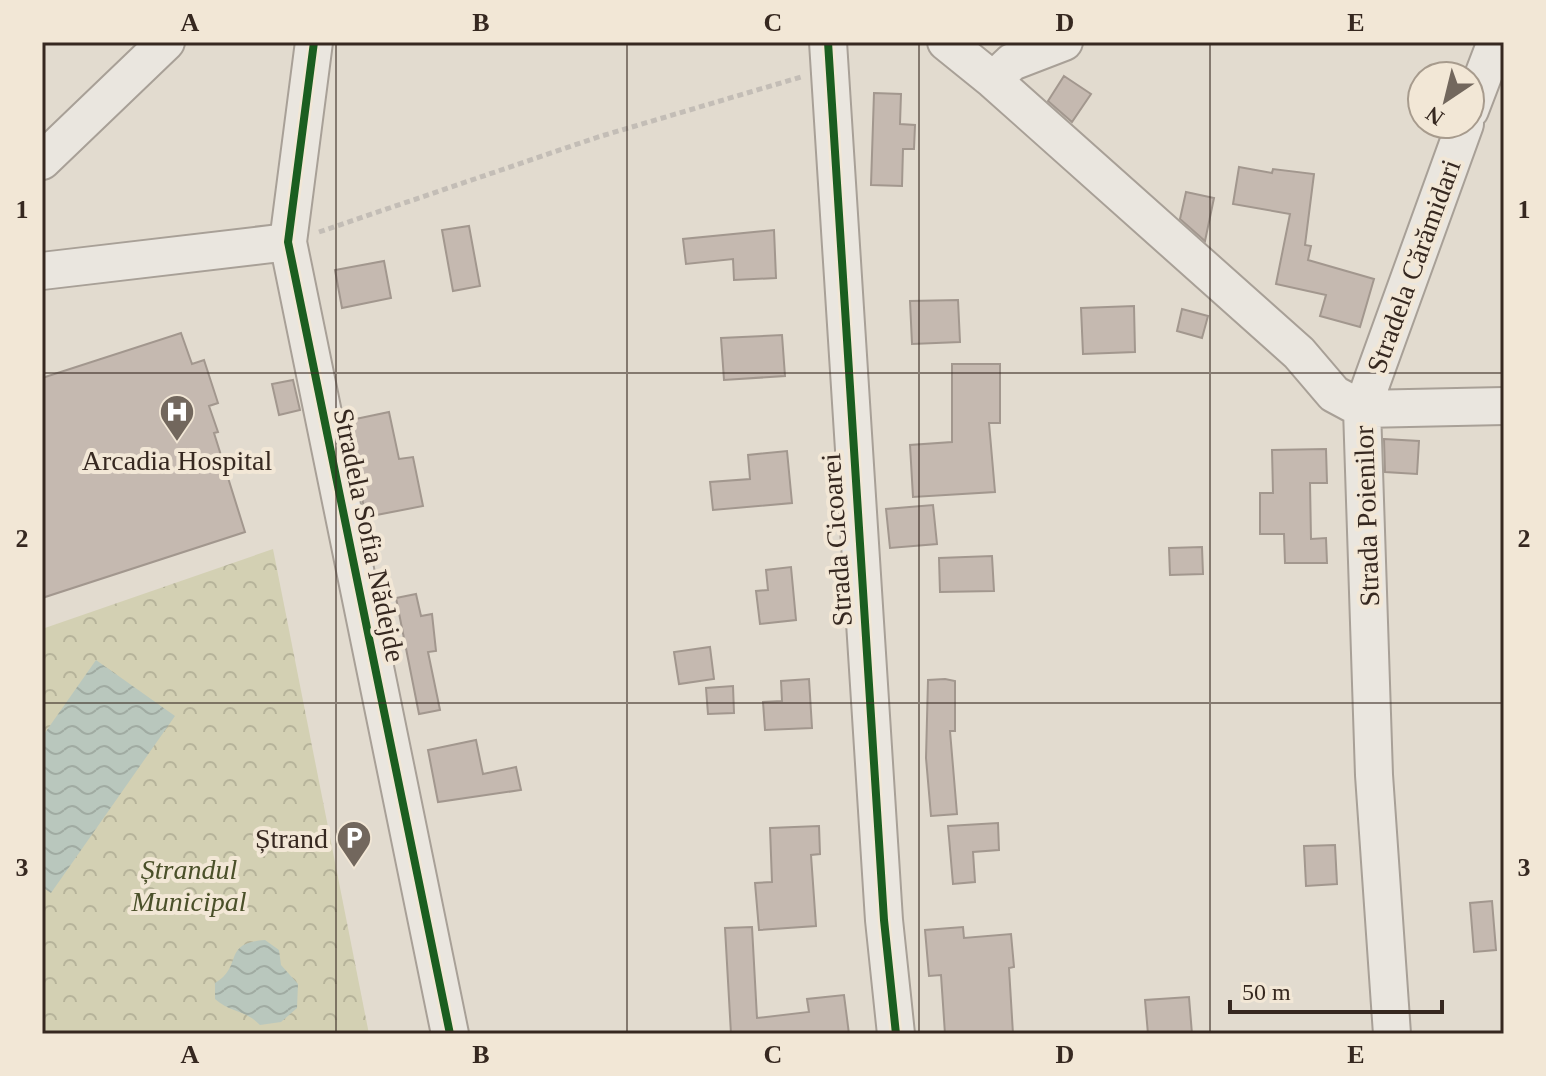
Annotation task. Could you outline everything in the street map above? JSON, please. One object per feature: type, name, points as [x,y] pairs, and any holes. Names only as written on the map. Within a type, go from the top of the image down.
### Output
[{"type":"street","points":[[42,161],[166,42]]},
{"type":"street","name":"Stradela Sofia Nădejde","points":[[314,42],[288,242],[450,1034]]},
{"type":"street","name":"Strada Poienilor","points":[[946,42],[993,80],[1299,353],[1334,394],[1362,409],[1374,775],[1392,1034]]},
{"type":"street","points":[[993,80],[1012,62],[1064,42]]},
{"type":"street","points":[[1486,68],[1496,42]]},
{"type":"street","name":"Strada Cicoarei","points":[[828,56],[883,905],[896,1034]]},
{"type":"street","name":"Stradela Cărămidari","points":[[1362,409],[1459,140]]},
{"type":"street","points":[[42,271],[288,242]]},
{"type":"street","points":[[1362,409],[1504,406]]},
{"type":"path","points":[[288,242],[828,56]]},
{"type":"green space","name":"Ștrandul Municipal","points":[[273,549],[369,1034],[42,1034],[42,629]]},
{"type":"water","points":[[96,660],[175,716],[51,893],[42,887],[42,737]]},
{"type":"water","points":[[265,940],[279,950],[281,965],[298,984],[297,1008],[281,1022],[260,1025],[215,999],[215,983],[229,970],[237,950],[251,942]]},
{"type":"building","points":[[1064,76],[1091,94],[1072,122],[1048,101]]},
{"type":"building","points":[[874,93],[901,94],[900,124],[915,125],[914,149],[903,149],[902,186],[871,185]]},
{"type":"building","points":[[1239,167],[1272,173],[1273,169],[1314,174],[1305,245],[1311,246],[1308,260],[1374,279],[1360,327],[1320,316],[1326,295],[1276,284],[1290,214],[1233,204]]},
{"type":"building","points":[[1186,192],[1214,198],[1205,241],[1180,219]]},
{"type":"building","points":[[469,226],[480,286],[453,291],[442,230]]},
{"type":"building","points":[[774,230],[776,278],[734,280],[733,259],[686,264],[683,239]]},
{"type":"building","points":[[384,261],[391,298],[342,308],[335,270]]},
{"type":"building","points":[[958,300],[960,342],[912,344],[910,301]]},
{"type":"building","points":[[1134,306],[1135,352],[1083,354],[1081,308]]},
{"type":"building","points":[[1182,309],[1208,316],[1202,338],[1177,331]]},
{"type":"building","points":[[181,333],[192,364],[204,360],[218,403],[209,406],[218,432],[214,433],[245,532],[42,598],[42,378]]},
{"type":"building","points":[[782,335],[785,376],[724,380],[721,338]]},
{"type":"building","points":[[952,364],[1000,364],[1000,423],[989,423],[995,492],[913,497],[910,445],[952,442]]},
{"type":"building","points":[[293,380],[300,410],[279,415],[272,384]]},
{"type":"building","points":[[389,412],[399,459],[413,457],[423,506],[366,517],[346,421]]},
{"type":"building","points":[[1384,439],[1419,441],[1417,474],[1385,472]]},
{"type":"building","points":[[1326,449],[1327,483],[1310,483],[1311,539],[1326,538],[1327,563],[1285,563],[1284,534],[1260,534],[1260,493],[1273,493],[1272,450]]},
{"type":"building","points":[[787,451],[792,503],[713,510],[710,482],[750,479],[748,455]]},
{"type":"building","points":[[933,505],[937,544],[890,548],[886,509]]},
{"type":"building","points":[[1202,547],[1203,574],[1170,575],[1169,548]]},
{"type":"building","points":[[992,556],[994,591],[940,592],[939,558]]},
{"type":"building","points":[[791,567],[796,620],[760,624],[756,591],[768,590],[766,570]]},
{"type":"building","points":[[416,594],[421,616],[432,614],[436,651],[428,652],[440,710],[419,714],[396,598]]},
{"type":"building","points":[[710,647],[714,679],[679,684],[674,652]]},
{"type":"building","points":[[809,679],[812,728],[765,730],[763,702],[782,701],[781,681]]},
{"type":"building","points":[[928,680],[955,681],[955,731],[950,731],[957,814],[931,816],[926,758]]},
{"type":"building","points":[[733,686],[734,713],[708,714],[706,688]]},
{"type":"building","points":[[476,740],[483,774],[516,767],[521,790],[438,802],[428,750]]},
{"type":"building","points":[[998,823],[999,850],[973,852],[975,882],[953,884],[948,826]]},
{"type":"building","points":[[819,826],[820,854],[811,855],[816,926],[759,930],[755,883],[772,882],[770,828]]},
{"type":"building","points":[[1335,845],[1337,884],[1306,886],[1304,846]]},
{"type":"building","points":[[1492,901],[1496,950],[1474,952],[1470,903]]},
{"type":"building","points":[[752,927],[757,1018],[809,1012],[807,999],[844,995],[849,1034],[731,1034],[725,928]]},
{"type":"building","points":[[963,927],[964,938],[1011,934],[1014,967],[1009,968],[1013,1034],[945,1034],[941,975],[929,976],[925,930]]},
{"type":"building","points":[[1189,997],[1192,1034],[1148,1034],[1145,1000]]},
{"type":"cycle path","points":[[314,42],[288,242],[450,1034]]},
{"type":"cycle path","points":[[828,42],[884,920],[896,1034]]},
{"type":"place","name":"Arcadia Hospital","points":[[177,443]]},
{"type":"place","name":"Ștrand","points":[[354,869]]}]
